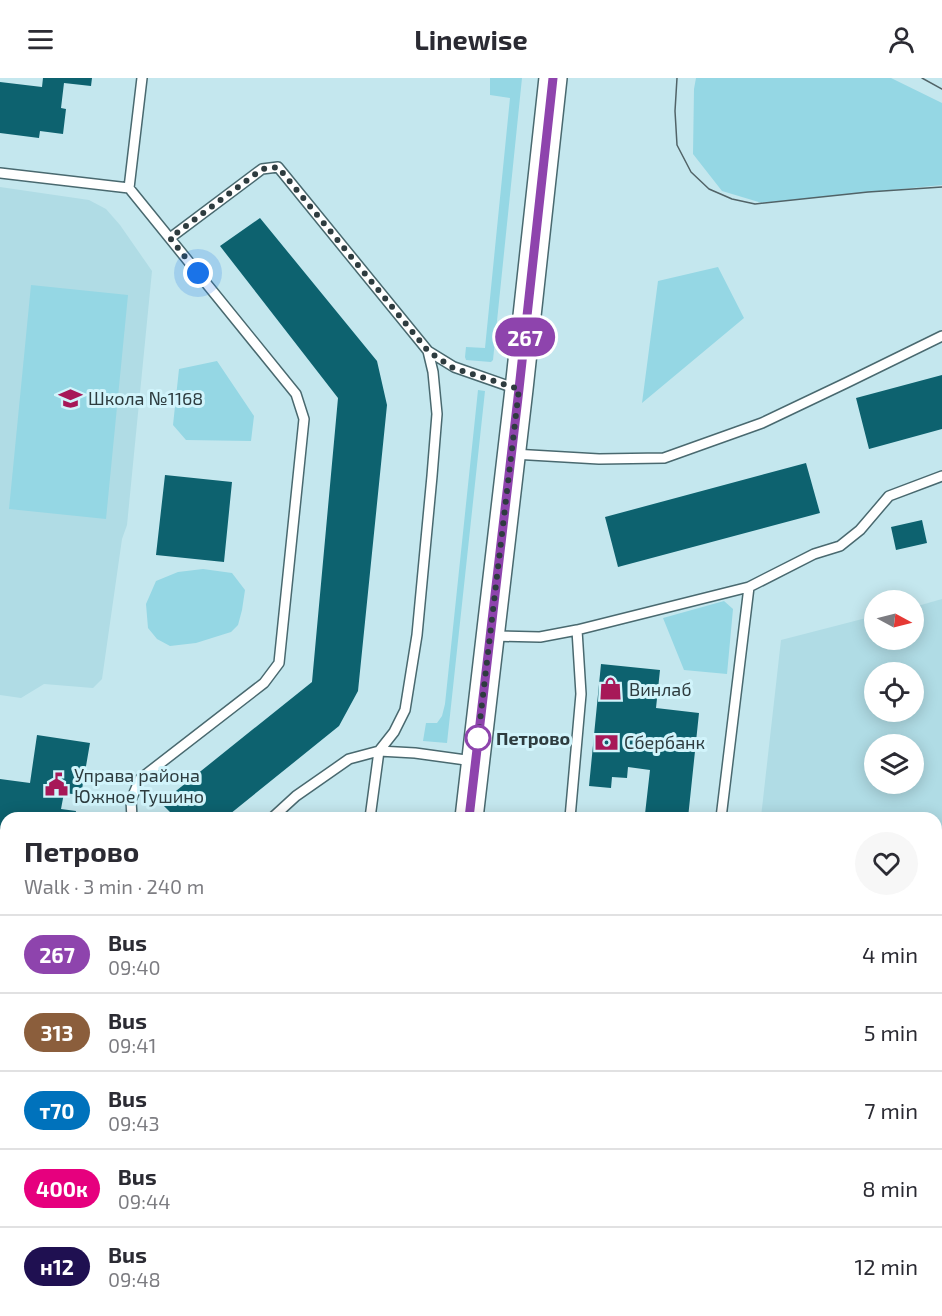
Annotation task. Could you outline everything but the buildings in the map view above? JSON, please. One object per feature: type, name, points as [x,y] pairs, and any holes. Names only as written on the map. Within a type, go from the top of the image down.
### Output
[{"type":"main road","points":[[470,812],[553,78]]},
{"type":"lane","points":[[129,188],[142,78]]},
{"type":"lane","points":[[170,238],[262,169],[278,167],[428,351],[453,368],[519,389]]},
{"type":"lane","points":[[0,173],[129,188],[296,394],[304,419],[279,663],[264,683],[140,779],[131,800],[132,812]]},
{"type":"lane","points":[[511,454],[599,459],[663,458],[762,423],[942,336]]},
{"type":"lane","points":[[371,812],[379,751],[394,732],[405,710],[417,635],[437,414],[433,372],[428,351]]},
{"type":"lane","points":[[490,636],[540,637],[577,630],[749,587],[814,554],[840,546],[860,530],[889,496],[942,476]]},
{"type":"lane","points":[[722,812],[749,587]]},
{"type":"lane","points":[[571,812],[581,694],[577,630]]},
{"type":"lane","points":[[279,812],[296,796],[349,759],[379,751],[476,761]]},
{"type":"shaded area","points":[[490,78],[522,78],[491,362],[466,360],[465,357],[466,347],[485,348],[510,98],[490,95]]},
{"type":"shaded area","points":[[696,78],[891,78],[942,103],[942,185],[762,203],[722,191],[693,154]]},
{"type":"shaded area","name":"Школа №1168","points":[[0,187],[89,200],[106,209],[152,271],[127,525],[122,539],[102,679],[93,688],[44,684],[21,698],[0,695]]},
{"type":"shaded area","points":[[718,267],[744,318],[642,403],[658,281]]},
{"type":"shaded area","points":[[31,285],[128,295],[106,519],[9,509]]},
{"type":"shaded area","points":[[217,361],[254,416],[251,441],[186,440],[173,425],[179,369]]},
{"type":"shaded area","points":[[478,390],[485,391],[447,743],[423,741],[426,723],[437,723],[442,716],[445,704]]},
{"type":"shaded area","points":[[203,569],[232,573],[245,590],[238,625],[231,632],[196,643],[170,646],[157,639],[148,628],[146,604],[156,581],[178,572]]},
{"type":"shaded area","points":[[942,599],[942,812],[762,812],[781,640],[864,619],[864,650],[924,650],[924,604]]},
{"type":"shaded area","points":[[724,601],[733,609],[727,674],[684,670],[663,618]]},
{"type":"tram line","points":[[677,78],[675,111],[677,145],[691,172],[709,189],[732,199],[755,204],[942,187]]},
{"type":"tram line","points":[[922,78],[942,89]]},
{"type":"bus line","name":"267","points":[[470,812],[553,78]]},
{"type":"place","name":"Школа №1168","points":[[70,398]]},
{"type":"place","name":"Винлаб","points":[[611,689]]},
{"type":"place","name":"Петрово","points":[[478,738]]},
{"type":"place","name":"Сбербанк","points":[[606,742]]},
{"type":"place","name":"Управа района Южное Тушино","points":[[56,785]]},
{"type":"route","points":[[198,273],[170,238],[262,169],[278,167],[428,351],[453,368],[519,389],[478,738]]}]
